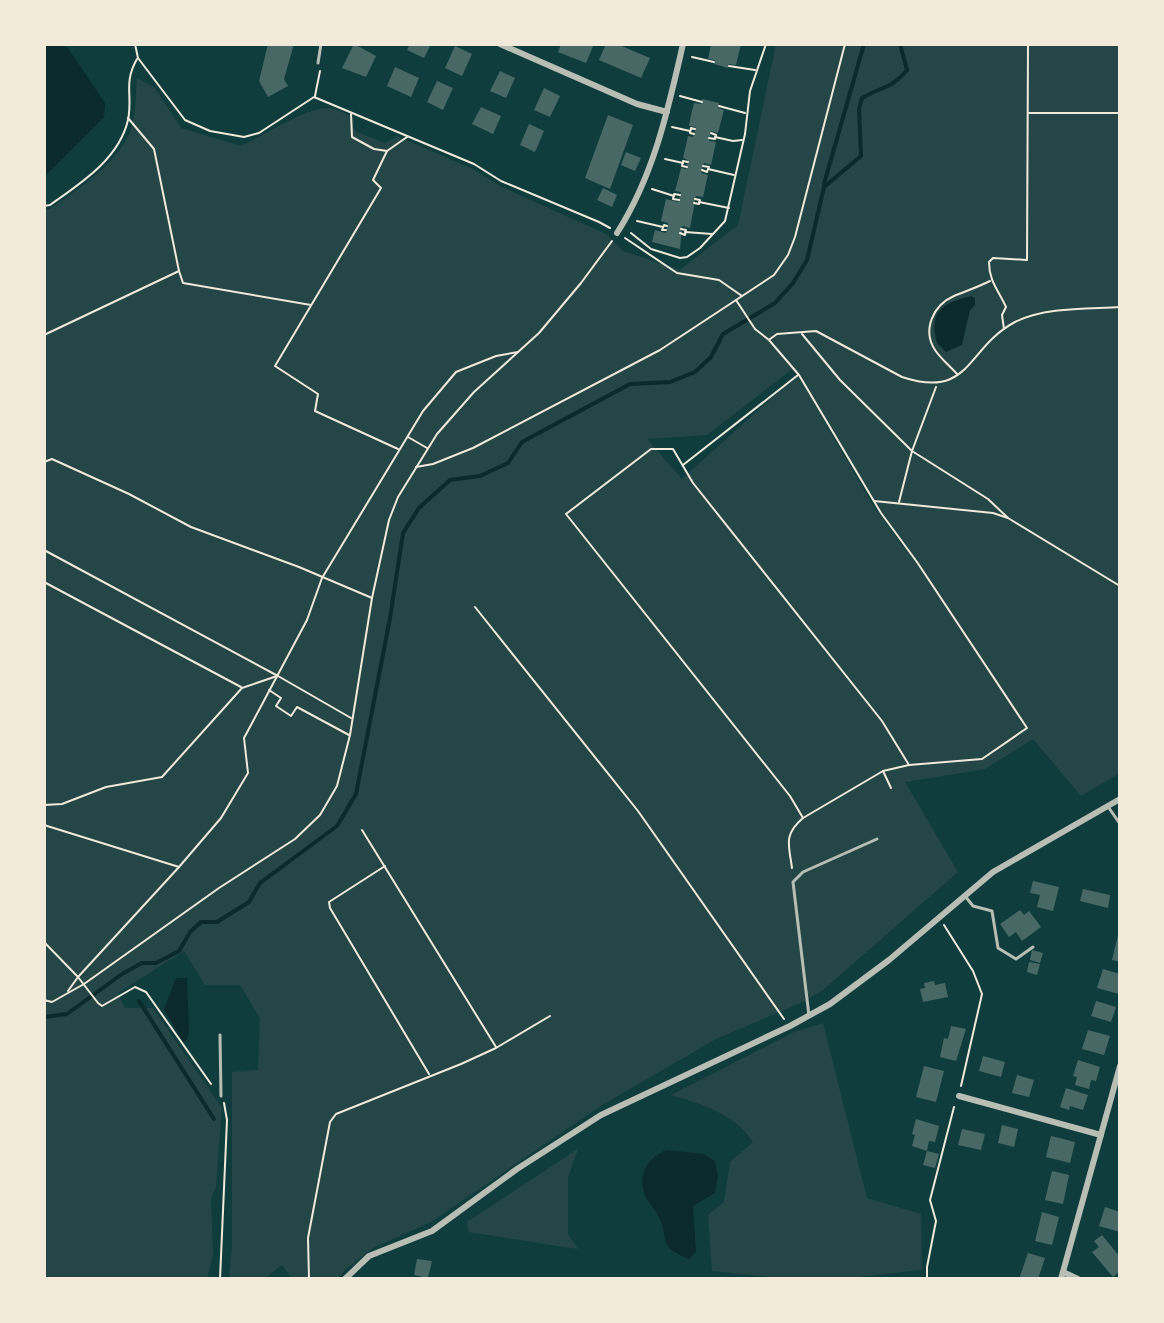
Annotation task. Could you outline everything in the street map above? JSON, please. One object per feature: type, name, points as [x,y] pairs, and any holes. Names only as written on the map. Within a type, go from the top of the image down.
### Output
[{"type":"street","points":[[500,44],[637,104],[667,112]]},
{"type":"street","points":[[619,230],[643,186],[654,157],[683,44]]},
{"type":"street","points":[[345,1279],[369,1256],[432,1231],[517,1169],[601,1115],[790,1026],[851,991],[1001,866],[1120,799]]},
{"type":"street","points":[[1078,1279],[1062,1276],[1120,1066]]},
{"type":"street","points":[[959,1096],[1101,1135]]},
{"type":"lane","points":[[318,63],[321,44]]},
{"type":"lane","points":[[1108,806],[1120,824]]},
{"type":"lane","points":[[809,1016],[793,882],[803,872],[877,839]]},
{"type":"lane","points":[[965,896],[973,906],[992,911],[998,948],[1016,959],[1033,947]]},
{"type":"lane","points":[[220,1035],[221,1096]]},
{"type":"path","points":[[135,44],[138,58],[185,120],[210,131],[244,137],[259,133],[314,97],[320,74],[318,63]]},
{"type":"path","points":[[314,97],[474,164],[501,181],[619,230],[651,249],[680,258],[693,254],[725,221],[744,140],[748,91],[766,44]]},
{"type":"path","points":[[416,467],[460,454],[526,422],[660,350],[774,275],[788,255],[845,44]]},
{"type":"path","points":[[1004,330],[1001,321],[1006,303],[991,281],[989,262],[993,258],[1027,260],[1028,44]]},
{"type":"path","points":[[680,55],[714,62]]},
{"type":"path","points":[[44,206],[83,182],[120,144],[128,118],[128,81],[138,58]]},
{"type":"path","points":[[729,66],[756,71]]},
{"type":"path","points":[[671,94],[702,102]]},
{"type":"path","points":[[719,106],[746,113]]},
{"type":"path","points":[[351,113],[349,124],[352,137],[374,149],[387,151]]},
{"type":"path","points":[[1029,113],[1120,113]]},
{"type":"path","points":[[128,118],[154,149],[183,283],[312,305]]},
{"type":"path","points":[[663,125],[694,134]]},
{"type":"path","points":[[690,131],[691,128],[695,129]]},
{"type":"path","points":[[710,136],[744,140]]},
{"type":"path","points":[[399,449],[315,411],[318,394],[275,366],[381,188],[373,180],[387,151],[408,137]]},
{"type":"path","points":[[654,157],[687,164]]},
{"type":"path","points":[[702,168],[735,175]]},
{"type":"path","points":[[643,186],[680,195]]},
{"type":"path","points":[[674,196],[673,199],[679,200]]},
{"type":"path","points":[[695,201],[729,209]]},
{"type":"path","points":[[628,215],[640,222],[665,228]]},
{"type":"path","points":[[619,230],[677,273],[719,280],[742,296]]},
{"type":"path","points":[[44,1000],[52,1002],[84,984],[219,888],[295,839],[320,815],[337,786],[350,735],[372,598],[389,520],[398,497],[428,449],[474,392],[559,312],[619,230]]},
{"type":"path","points":[[681,231],[712,235]]},
{"type":"path","points":[[44,335],[179,271]]},
{"type":"path","points":[[958,375],[935,350],[930,336],[931,319],[935,309],[951,297],[991,281]]},
{"type":"path","points":[[736,300],[755,329],[769,340],[799,375],[873,501],[1027,728],[982,759],[909,765],[883,771],[803,818],[793,827],[788,838],[793,882]]},
{"type":"path","points":[[769,340],[777,334],[816,331],[902,377],[937,384],[958,375],[1017,321],[1049,313],[1120,307]]},
{"type":"path","points":[[802,333],[840,380],[912,451],[988,499],[1008,518],[1120,586]]},
{"type":"path","points":[[66,994],[221,818],[248,773],[244,738],[307,620],[322,578],[423,411],[456,372],[496,356],[519,352]]},
{"type":"path","points":[[683,465],[799,375]]},
{"type":"path","points":[[899,503],[912,451],[937,384]]},
{"type":"path","points":[[407,436],[428,449]]},
{"type":"path","points":[[803,818],[790,796],[566,514],[651,449],[673,449],[693,483],[882,721],[909,765]]},
{"type":"path","points":[[44,462],[52,459],[191,527],[372,598]]},
{"type":"path","points":[[873,501],[973,509],[1008,518]]},
{"type":"path","points":[[44,550],[352,719]]},
{"type":"path","points":[[44,582],[242,688]]},
{"type":"path","points":[[475,607],[638,811],[790,1026]]},
{"type":"path","points":[[44,805],[62,804],[106,787],[162,777],[242,688],[278,676]]},
{"type":"path","points":[[268,689],[281,698],[276,706],[291,716],[297,707],[350,735]]},
{"type":"path","points":[[883,771],[891,788]]},
{"type":"path","points":[[44,825],[179,867]]},
{"type":"path","points":[[362,830],[496,1048]]},
{"type":"path","points":[[385,866],[329,902],[330,908],[429,1075]]},
{"type":"path","points":[[953,936],[982,994],[964,1076]]},
{"type":"path","points":[[44,942],[102,1006],[127,990],[141,987],[221,1096],[227,1120],[220,1279]]},
{"type":"path","points":[[309,1279],[308,1238],[330,1122],[336,1114],[496,1048],[550,1016]]},
{"type":"path","points":[[927,1279],[936,1221],[930,1200],[950,1116],[959,1096]]},
{"type":"shaded area","points":[[44,44],[68,48],[105,103],[104,117],[44,177]]},
{"type":"shaded area","points":[[776,44],[1120,44],[1120,773],[1081,796],[1033,739],[985,769],[905,782],[958,872],[823,990],[805,1001],[716,1039],[599,1107],[431,1222],[373,1248],[337,1279],[292,1279],[282,1265],[264,1279],[229,1279],[232,1243],[232,1072],[258,1070],[260,1018],[240,985],[205,985],[184,951],[118,993],[125,1008],[153,1008],[222,1108],[216,1187],[211,1198],[213,1255],[207,1279],[44,1279],[44,210],[50,209],[87,182],[121,148],[133,122],[137,78],[155,88],[181,128],[241,146],[310,112],[336,109],[354,118],[353,128],[357,132],[385,143],[397,136],[606,234],[623,251],[680,270],[738,225]],"holes":[[[791,370],[797,375],[682,479],[647,439],[707,435]],[[816,407],[904,547],[904,548],[871,502]]]},
{"type":"shaded area","points":[[971,296],[975,298],[975,305],[970,310],[962,345],[946,352],[937,343],[936,316],[952,302]]},
{"type":"shaded area","points":[[176,978],[187,978],[189,1032],[187,1040],[183,1042],[164,1009]]},
{"type":"shaded area","points":[[823,1023],[867,1198],[921,1214],[922,1270],[840,1279],[789,1279],[712,1271],[708,1215],[724,1202],[730,1162],[753,1142],[727,1117],[706,1106],[671,1095],[794,1032]]},
{"type":"shaded area","points":[[578,1149],[568,1177],[568,1234],[578,1249],[468,1232],[467,1222]]},
{"type":"shaded area","points":[[666,1150],[704,1154],[715,1161],[718,1176],[715,1193],[693,1206],[696,1252],[689,1259],[668,1246],[659,1217],[646,1198],[643,1187],[645,1168]]},
{"type":"building","points":[[268,44],[294,44],[284,79],[288,86],[268,97],[259,81]]},
{"type":"building","points":[[354,44],[376,56],[366,77],[342,68]]},
{"type":"building","points":[[410,44],[431,44],[424,58],[407,50]]},
{"type":"building","points":[[561,44],[594,44],[586,63],[558,52]]},
{"type":"building","points":[[606,44],[617,44],[650,58],[641,78],[599,60]]},
{"type":"building","points":[[711,44],[741,44],[736,65],[729,64],[728,68],[708,59]]},
{"type":"building","points":[[455,46],[472,54],[462,76],[445,68]]},
{"type":"building","points":[[395,67],[419,78],[411,97],[387,86]]},
{"type":"building","points":[[500,71],[515,78],[506,98],[490,91]]},
{"type":"building","points":[[437,81],[453,88],[443,110],[427,102]]},
{"type":"building","points":[[544,88],[560,96],[550,117],[534,110]]},
{"type":"building","points":[[702,99],[719,103],[718,108],[724,110],[718,133],[711,131],[709,141],[716,142],[711,165],[704,163],[701,173],[708,175],[703,197],[696,196],[690,228],[682,226],[680,249],[652,242],[655,230],[666,233],[668,223],[661,221],[666,199],[678,202],[681,192],[675,191],[681,168],[686,169],[688,160],[683,158],[688,136],[693,137],[696,127],[689,126],[691,115],[694,103],[701,104]]},
{"type":"building","points":[[481,107],[501,116],[493,134],[472,124]]},
{"type":"building","points":[[608,115],[633,125],[610,189],[585,178]]},
{"type":"building","points":[[529,124],[544,131],[535,152],[520,145]]},
{"type":"building","points":[[626,152],[641,158],[635,171],[621,165]]},
{"type":"building","points":[[603,188],[617,195],[612,207],[597,200]]},
{"type":"building","points":[[1033,881],[1059,887],[1053,911],[1037,907],[1040,895],[1030,893]]},
{"type":"building","points":[[1083,889],[1110,895],[1108,908],[1080,901]]},
{"type":"building","points":[[1020,910],[1024,915],[1029,911],[1041,927],[1022,941],[1016,932],[1009,937],[1000,924]]},
{"type":"building","points":[[1120,931],[1120,962],[1112,960]]},
{"type":"building","points":[[1032,950],[1043,953],[1040,963],[1030,960]]},
{"type":"building","points":[[1029,962],[1040,964],[1037,975],[1027,972]]},
{"type":"building","points":[[1103,969],[1120,974],[1119,994],[1097,988]]},
{"type":"building","points":[[934,981],[935,985],[945,983],[948,997],[923,1002],[920,989],[925,988],[924,983]]},
{"type":"building","points":[[1096,1001],[1116,1007],[1111,1022],[1091,1016]]},
{"type":"building","points":[[951,1026],[966,1029],[956,1061],[940,1057],[944,1038],[948,1039]]},
{"type":"building","points":[[1088,1030],[1110,1036],[1104,1055],[1082,1049]]},
{"type":"building","points":[[983,1056],[1005,1062],[1001,1077],[979,1071]]},
{"type":"building","points":[[1078,1060],[1100,1067],[1096,1081],[1091,1080],[1089,1089],[1075,1085],[1077,1077],[1073,1076]]},
{"type":"building","points":[[924,1066],[944,1071],[936,1102],[916,1097]]},
{"type":"building","points":[[1017,1075],[1034,1080],[1029,1097],[1012,1093]]},
{"type":"building","points":[[1066,1088],[1088,1095],[1083,1110],[1060,1107]]},
{"type":"building","points":[[916,1119],[939,1126],[935,1142],[929,1141],[927,1151],[912,1146]]},
{"type":"building","points":[[1002,1125],[1018,1129],[1014,1147],[998,1143]]},
{"type":"building","points":[[962,1129],[985,1134],[981,1150],[958,1145]]},
{"type":"building","points":[[1051,1136],[1075,1142],[1070,1163],[1046,1157]]},
{"type":"building","points":[[927,1151],[939,1154],[935,1168],[923,1165]]},
{"type":"building","points":[[1052,1171],[1069,1175],[1063,1204],[1045,1200]]},
{"type":"building","points":[[1105,1207],[1120,1212],[1120,1232],[1099,1226]]},
{"type":"building","points":[[1042,1212],[1059,1217],[1052,1245],[1035,1241]]},
{"type":"building","points":[[1102,1235],[1120,1257],[1120,1271],[1113,1277],[1092,1252],[1099,1247],[1094,1241]]},
{"type":"building","points":[[1028,1253],[1045,1258],[1038,1279],[1019,1279]]},
{"type":"building","points":[[417,1259],[432,1261],[428,1278],[414,1275]]},
{"type":"waterway","points":[[824,184],[864,44]]},
{"type":"waterway","points":[[44,1017],[67,1014],[122,974],[142,963],[156,963],[179,951],[190,932],[201,922],[217,922],[249,902],[260,883],[337,826],[356,794],[403,533],[419,508],[450,480],[480,476],[508,463],[522,442],[630,384],[670,382],[695,372],[711,357],[723,334],[775,303],[793,283],[807,260],[824,187],[861,156],[859,109],[862,98],[891,84],[907,70],[900,44]]},
{"type":"waterway","points":[[139,1001],[214,1119]]}]
